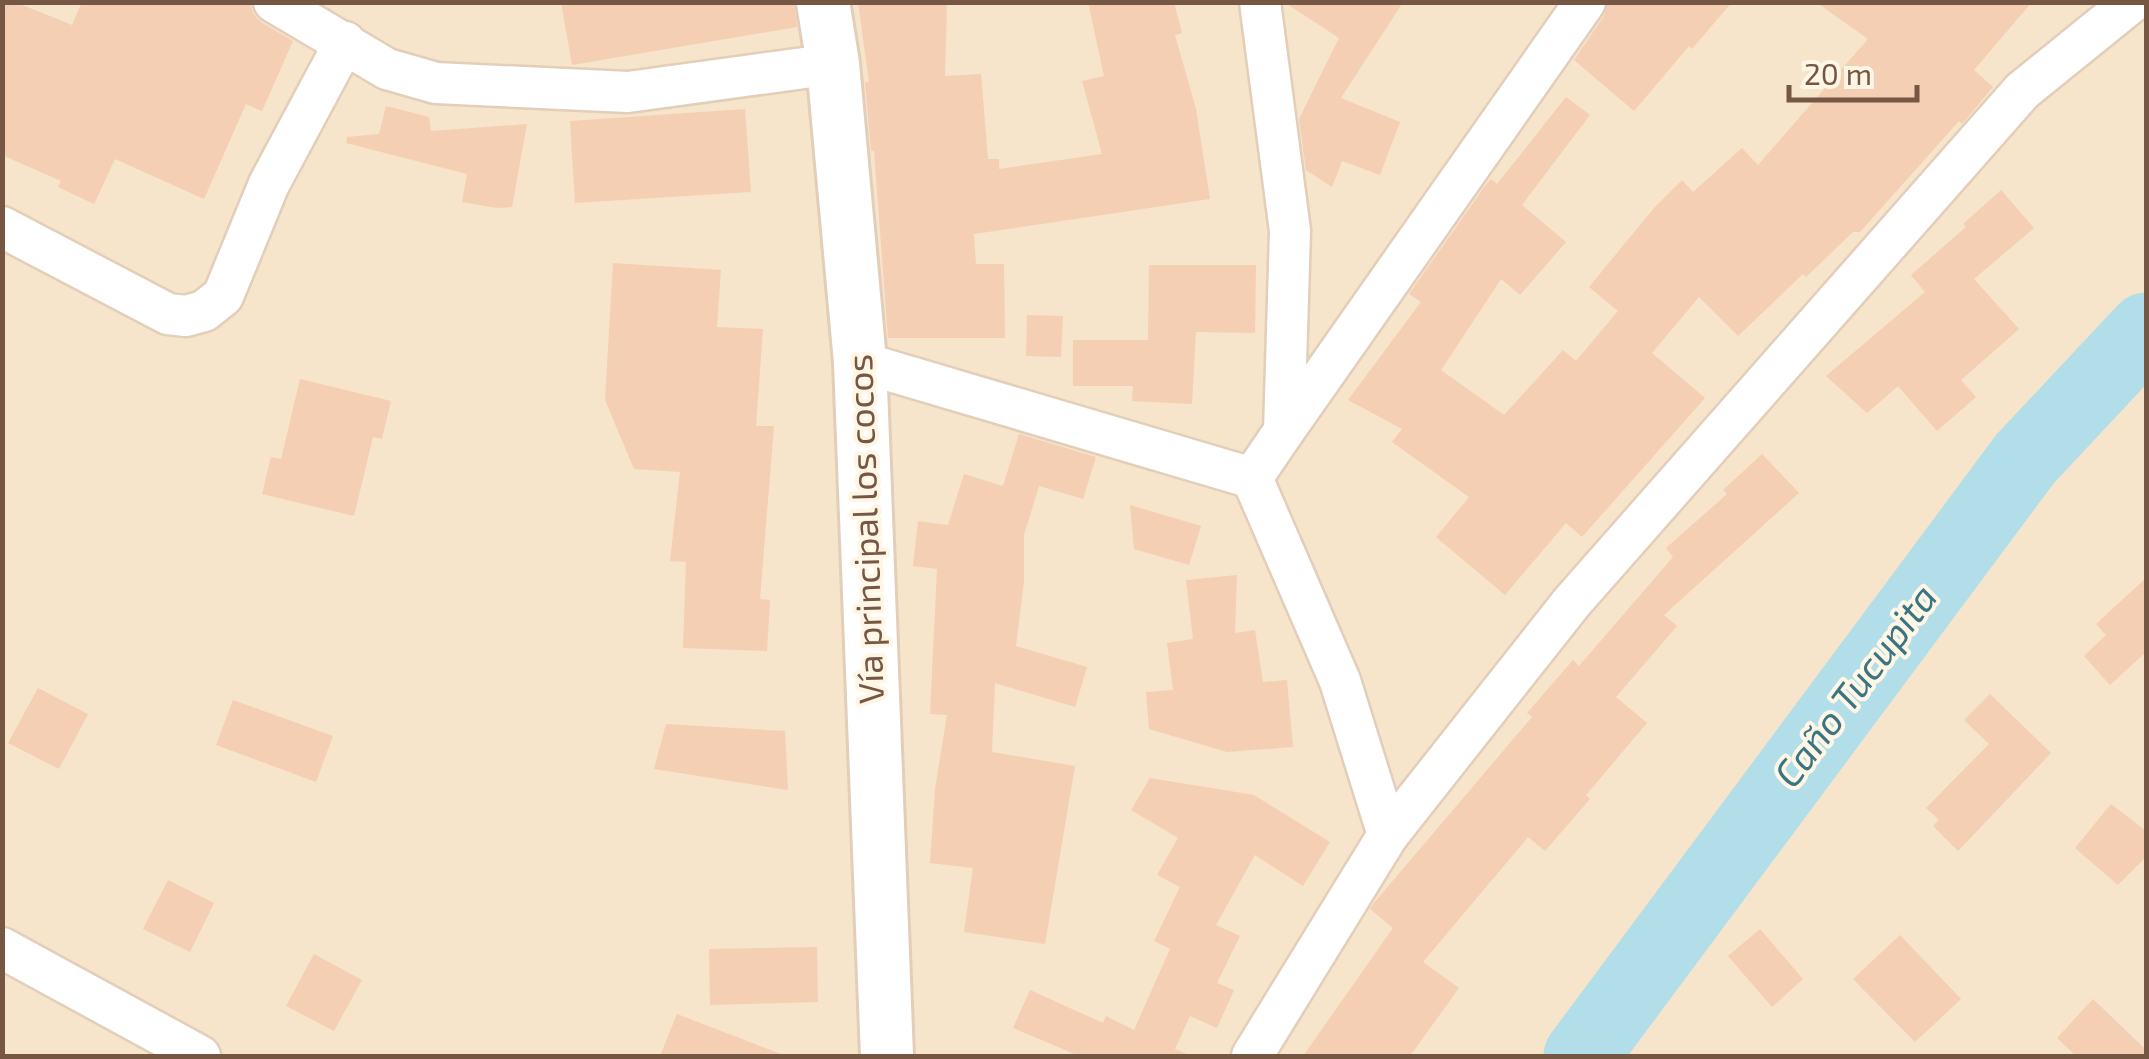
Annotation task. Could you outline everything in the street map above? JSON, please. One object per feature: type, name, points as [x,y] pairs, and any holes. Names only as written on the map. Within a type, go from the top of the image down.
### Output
[{"type":"street","points":[[274,2],[387,70],[436,84],[628,92],[833,64]]},
{"type":"street","name":"Vía principal los cocos","points":[[822,2],[833,64],[860,362],[887,1056]]},
{"type":"street","points":[[1260,2],[1290,231],[1284,430]]},
{"type":"street","points":[[1252,478],[1585,2]]},
{"type":"street","points":[[1252,1056],[1388,834],[1572,602],[2022,91],[2132,2]]},
{"type":"street","points":[[2,227],[168,314],[186,316],[204,311],[224,296],[269,184],[345,42]]},
{"type":"street","points":[[860,362],[1252,478]]},
{"type":"street","points":[[1252,478],[1340,681],[1388,834]]},
{"type":"street","points":[[2,948],[200,1056]]},
{"type":"shaded area","points":[[2,3],[2146,3],[2146,1056],[3,1056]]},
{"type":"building","points":[[2,2],[15,2],[72,25],[82,2],[250,2],[261,22],[293,41],[262,111],[246,104],[204,199],[115,159],[94,204],[58,187],[61,181],[2,155]]},
{"type":"building","points":[[561,2],[794,2],[797,27],[572,65]]},
{"type":"building","points":[[858,2],[947,2],[945,76],[981,74],[988,159],[999,159],[999,169],[1102,154],[1082,81],[1104,76],[1088,2],[1174,2],[1182,33],[1175,35],[1196,109],[1210,199],[974,234],[976,264],[1004,264],[1005,338],[888,338],[865,82],[869,82]]},
{"type":"building","points":[[1284,2],[1403,2],[1341,98],[1400,122],[1380,175],[1342,161],[1332,187],[1306,170],[1299,119],[1339,38]]},
{"type":"building","points":[[1608,2],[1732,2],[1634,111],[1574,60],[1604,16]]},
{"type":"building","points":[[1816,2],[2032,2],[1974,70],[1993,87],[1860,232],[1853,232],[1806,277],[1803,274],[1738,336],[1699,297],[1652,353],[1705,398],[1582,537],[1566,523],[1505,595],[1436,537],[1469,497],[1392,442],[1402,429],[1348,400],[1421,302],[1409,294],[1485,186],[1491,179],[1497,184],[1566,97],[1590,115],[1522,205],[1566,242],[1520,295],[1501,279],[1441,370],[1504,415],[1563,350],[1576,361],[1618,311],[1589,287],[1654,208],[1682,180],[1693,192],[1742,148],[1758,165],[1868,39]]},
{"type":"building","points":[[386,106],[429,117],[431,131],[527,124],[512,207],[462,202],[467,174],[346,143],[347,137],[379,134]]},
{"type":"building","points":[[745,109],[751,192],[575,203],[570,121]]},
{"type":"building","points":[[2001,190],[2034,228],[1974,279],[2019,329],[1961,380],[1976,397],[1937,431],[1898,386],[1867,413],[1826,376],[1925,292],[1911,275]]},
{"type":"building","points":[[613,263],[721,270],[717,327],[763,329],[756,426],[774,426],[760,599],[770,600],[767,651],[683,648],[686,562],[670,561],[680,472],[634,469],[605,400]]},
{"type":"building","points":[[1149,265],[1256,265],[1255,333],[1196,332],[1192,404],[1132,401],[1133,386],[1073,386],[1073,340],[1148,340]]},
{"type":"building","points":[[1027,315],[1063,316],[1061,357],[1026,356]]},
{"type":"building","points":[[300,379],[391,401],[382,439],[373,437],[354,516],[262,494],[271,457],[281,459]]},
{"type":"building","points":[[1019,434],[1096,457],[1083,499],[1039,486],[1024,535],[1024,581],[1016,646],[1087,667],[1075,707],[995,683],[992,752],[1075,766],[1045,944],[964,932],[973,868],[930,863],[935,789],[947,715],[930,714],[937,569],[913,566],[918,521],[948,525],[964,474],[1003,486]]},
{"type":"building","points":[[1762,454],[1799,493],[1664,615],[1677,626],[1616,697],[1647,723],[1545,851],[1528,837],[1423,962],[1459,988],[1410,1056],[1303,1056],[1393,928],[1370,909],[1374,903],[1532,717],[1527,713],[1573,660],[1579,666],[1673,557],[1666,548],[1727,494],[1723,490]]},
{"type":"building","points":[[1130,505],[1201,526],[1189,565],[1134,549]]},
{"type":"building","points":[[1237,575],[1235,633],[1255,630],[1263,682],[1287,680],[1293,747],[1227,752],[1149,729],[1146,692],[1173,690],[1167,643],[1193,639],[1186,580]]},
{"type":"building","points":[[2146,578],[2146,652],[2110,685],[2084,656],[2106,635],[2096,624]]},
{"type":"building","points":[[38,688],[88,714],[59,769],[8,743]]},
{"type":"building","points":[[1990,694],[2051,753],[1958,851],[1933,826],[1939,820],[1926,808],[1989,744],[1964,720]]},
{"type":"building","points":[[233,700],[333,736],[316,782],[216,745]]},
{"type":"building","points":[[666,724],[785,731],[788,790],[654,769]]},
{"type":"building","points":[[1150,778],[1254,795],[1330,842],[1303,886],[1255,855],[1216,925],[1240,936],[1217,983],[1234,990],[1217,1028],[1190,1016],[1175,1049],[1191,1056],[1079,1056],[1013,1028],[1030,990],[1103,1023],[1106,1016],[1134,1030],[1170,949],[1154,941],[1180,887],[1157,875],[1178,838],[1131,810]]},
{"type":"building","points":[[2111,804],[2146,831],[2146,857],[2118,885],[2075,848]]},
{"type":"building","points":[[168,880],[214,903],[190,952],[143,929]]},
{"type":"building","points":[[1760,929],[1803,979],[1772,1007],[1728,956]]},
{"type":"building","points":[[1900,935],[1961,999],[1915,1042],[1853,979]]},
{"type":"building","points":[[817,947],[818,1002],[710,1005],[709,949]]},
{"type":"building","points":[[314,954],[362,980],[334,1031],[286,1006]]},
{"type":"building","points":[[2093,999],[2146,1050],[2146,1056],[2076,1056],[2057,1038]]},
{"type":"building","points":[[677,1014],[781,1054],[660,1056]]},
{"type":"waterway","name":"Caño Tucupita","points":[[1581,1056],[2025,459],[2146,330]]}]
